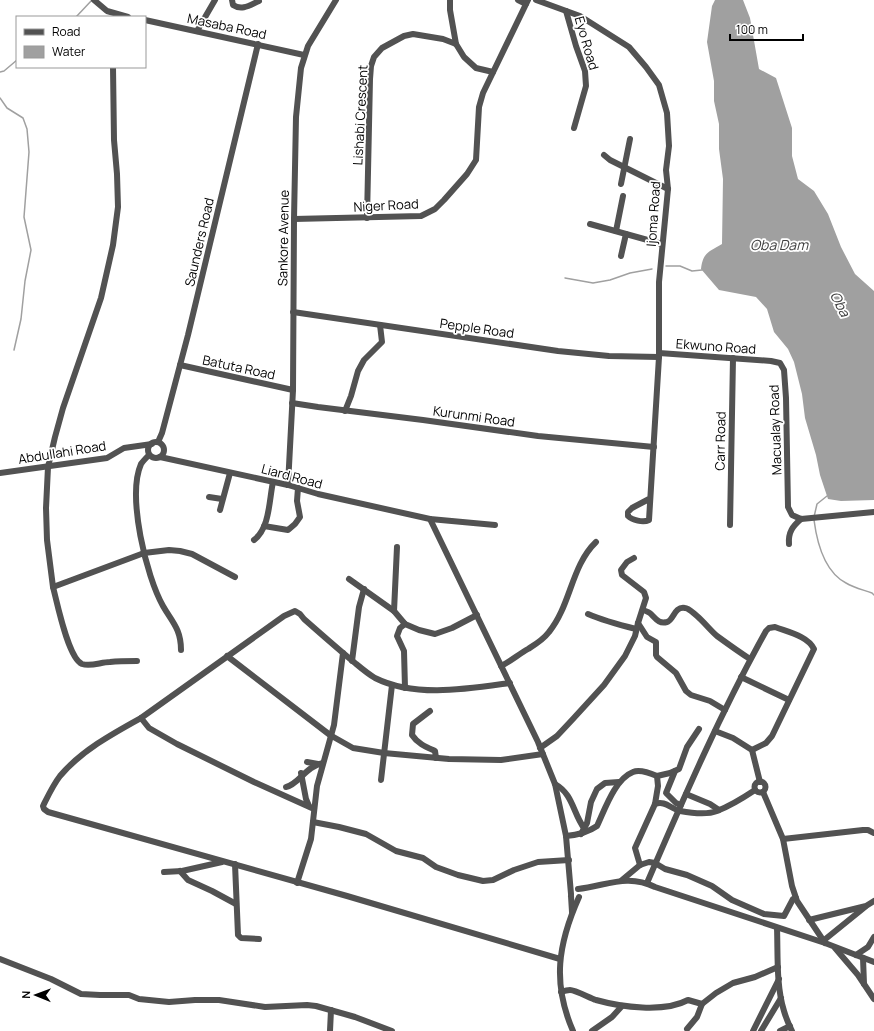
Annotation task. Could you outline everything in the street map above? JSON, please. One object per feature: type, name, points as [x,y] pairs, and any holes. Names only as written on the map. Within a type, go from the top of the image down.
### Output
[{"type":"street","points":[[94,0],[108,14],[117,16]]},
{"type":"street","points":[[197,31],[215,0]]},
{"type":"street","points":[[232,0],[233,6],[237,8],[244,8],[259,1]]},
{"type":"street","name":"Sankore Avenue","points":[[288,485],[293,390],[296,117],[300,68],[311,40],[336,0]]},
{"type":"street","points":[[450,0],[450,10],[456,44],[464,57],[476,68],[493,72]]},
{"type":"street","points":[[518,0],[527,2]]},
{"type":"street","name":"Ijoma Road","points":[[536,0],[580,16],[629,47],[659,85],[667,113],[669,146],[666,170],[668,189],[662,244],[659,355],[654,447],[649,499]]},
{"type":"street","name":"Niger Road","points":[[294,219],[421,216],[435,209],[467,174],[476,160],[479,107],[483,93],[527,2]]},
{"type":"street","name":"Eyo Road","points":[[566,11],[585,71],[586,86],[574,128]]},
{"type":"street","name":"Masaba Road","points":[[146,20],[304,55]]},
{"type":"street","name":"Lishabi Crescent","points":[[367,218],[370,79],[371,66],[374,57],[382,48],[404,36],[413,34],[443,39],[456,44]]},
{"type":"street","name":"Saunders Road","points":[[155,443],[162,433],[180,365],[258,44]]},
{"type":"street","points":[[113,68],[114,140],[118,207],[113,245],[100,298],[63,408],[48,467],[46,508],[47,540],[53,587],[69,644],[75,657],[82,664],[93,665],[108,662],[137,661]]},
{"type":"street","points":[[621,184],[630,139]]},
{"type":"street","points":[[604,154],[610,160],[668,189]]},
{"type":"street","points":[[616,231],[623,196]]},
{"type":"street","points":[[590,224],[662,244]]},
{"type":"street","points":[[621,256],[626,234]]},
{"type":"street","name":"Pepple Road","points":[[293,312],[558,351],[609,356],[659,355]]},
{"type":"street","points":[[345,411],[358,371],[364,360],[382,342],[380,325]]},
{"type":"street","name":"Ekwuno Road","points":[[659,355],[771,361]]},
{"type":"street","name":"Carr Road","points":[[730,525],[733,358]]},
{"type":"street","name":"Macualay Road","points":[[771,361],[780,363],[784,370],[788,507],[792,515],[801,519]]},
{"type":"street","name":"Batuta Road","points":[[180,365],[293,390]]},
{"type":"street","name":"Kurunmi Road","points":[[292,403],[538,436],[654,447]]},
{"type":"street","points":[[141,445],[148,452],[155,459],[164,453],[164,448],[155,443],[148,452],[142,463],[137,487],[138,523],[149,572],[162,606],[174,622],[179,632],[181,650]]},
{"type":"street","name":"Abdullahi Road","points":[[0,473],[107,458],[124,448],[155,443]]},
{"type":"street","name":"Liard Road","points":[[160,457],[288,485],[318,494],[430,519],[495,525]]},
{"type":"street","points":[[220,510],[230,473]]},
{"type":"street","points":[[254,540],[261,533],[264,526],[273,482]]},
{"type":"street","points":[[264,526],[288,530],[295,524],[300,517],[297,501],[298,488]]},
{"type":"street","points":[[209,498],[222,499]]},
{"type":"street","points":[[789,544],[790,533],[801,519],[874,512]]},
{"type":"street","points":[[430,519],[502,666],[543,754],[555,784],[566,836],[572,914]]},
{"type":"street","points":[[502,666],[538,644],[549,632],[560,614],[582,561],[596,542]]},
{"type":"street","points":[[394,611],[397,547]]},
{"type":"street","points":[[53,587],[144,553],[169,550],[192,554],[235,577]]},
{"type":"street","points":[[540,748],[557,736],[604,685],[625,656],[635,636],[646,598],[644,592],[622,576],[621,570],[634,558]]},
{"type":"street","points":[[349,579],[394,611],[405,624],[418,630],[435,634],[452,628],[477,615]]},
{"type":"street","points":[[352,661],[358,607],[364,589]]},
{"type":"street","points":[[643,610],[651,614],[658,622],[667,622],[677,610],[683,607],[687,608],[717,635],[750,659]]},
{"type":"street","points":[[510,683],[461,690],[405,688],[392,685],[373,677],[352,661],[295,611],[284,616],[141,718],[114,733],[68,768],[53,786],[43,806],[48,812],[235,864],[560,959]]},
{"type":"street","points":[[588,614],[625,627],[637,626]]},
{"type":"street","points":[[405,624],[400,628],[397,636],[404,651],[405,688]]},
{"type":"street","points":[[637,626],[647,637],[656,642],[657,657],[676,673],[686,691],[691,695],[710,701],[725,710]]},
{"type":"street","points":[[647,883],[740,677],[766,631],[775,627],[807,640],[814,648],[772,736],[766,743],[752,750]]},
{"type":"street","points":[[298,883],[311,839],[313,822],[312,808],[321,763],[334,724],[343,654]]},
{"type":"street","points":[[227,656],[330,735],[353,748],[384,753],[436,758],[501,760],[543,754]]},
{"type":"street","points":[[740,677],[789,700]]},
{"type":"street","points":[[381,780],[392,685]]},
{"type":"street","points":[[430,711],[414,724],[412,735],[416,742],[436,752],[436,758]]},
{"type":"street","points":[[141,718],[148,728],[177,744],[254,782],[312,808]]},
{"type":"street","points":[[566,836],[581,835],[597,826],[619,782],[634,771],[647,772],[657,776],[679,769],[687,747],[699,729]]},
{"type":"street","points":[[715,731],[733,738],[752,750],[760,782],[765,785],[763,792],[783,838],[792,886],[796,898],[824,942]]},
{"type":"street","points":[[308,762],[321,763]]},
{"type":"street","points":[[286,787],[293,784],[301,773],[321,763]]},
{"type":"street","points":[[675,771],[666,793],[680,808]]},
{"type":"street","points":[[301,773],[306,799],[312,808]]},
{"type":"street","points":[[640,865],[636,848],[655,804],[658,786],[657,776]]},
{"type":"street","points":[[581,835],[597,789],[605,783],[619,782]]},
{"type":"street","points":[[755,790],[755,784],[760,782]]},
{"type":"street","points":[[555,784],[561,787],[570,798],[578,820],[584,828]]},
{"type":"street","points":[[755,790],[758,793],[763,792]]},
{"type":"street","points":[[655,804],[658,802],[663,803],[700,813],[716,812],[755,790]]},
{"type":"street","points":[[686,794],[720,810]]},
{"type":"street","points":[[313,822],[366,834],[396,850],[423,858],[436,868],[483,881],[493,880],[514,870],[538,862],[569,860]]},
{"type":"street","points":[[783,838],[863,830],[868,830],[874,833]]},
{"type":"street","points":[[164,872],[180,871],[224,861]]},
{"type":"street","points":[[622,880],[640,865],[649,862],[656,863],[664,869],[687,875],[712,886],[732,900],[764,914],[784,916],[793,899],[796,898]]},
{"type":"street","points":[[235,864],[239,937],[259,939]]},
{"type":"street","points":[[180,871],[188,880],[236,904]]},
{"type":"street","points":[[570,875],[572,883],[578,892],[563,944],[559,972],[564,1006],[574,1031]]},
{"type":"street","points":[[571,895],[571,891],[578,892],[622,880],[647,883],[777,928],[824,942],[874,962]]},
{"type":"street","points":[[571,895],[575,898],[578,892]]},
{"type":"street","points":[[824,942],[866,906],[874,901]]},
{"type":"street","points":[[809,920],[866,906]]},
{"type":"street","points":[[777,928],[778,967],[781,998],[791,1029],[780,1031]]},
{"type":"street","points":[[856,955],[868,947],[874,937]]},
{"type":"street","points":[[834,947],[874,999]]},
{"type":"street","points":[[863,958],[864,985]]},
{"type":"street","points":[[0,959],[51,979],[80,994],[129,995],[139,999],[170,1002],[219,1000],[265,1008],[307,1005],[316,1006],[355,1017],[380,1028],[392,1031]]},
{"type":"street","points":[[687,1029],[697,1017],[702,1004],[716,993],[733,983],[755,977],[778,967]]},
{"type":"street","points":[[753,1031],[779,979]]},
{"type":"street","points":[[561,992],[572,990],[586,997],[622,1006],[662,1007],[680,1004],[688,1000],[702,1004]]},
{"type":"street","points":[[760,1031],[781,998]]},
{"type":"street","points":[[592,1031],[599,1028],[622,1006]]},
{"type":"street","points":[[330,1031],[331,1010]]},
{"type":"water","name":"Oba Dam","points":[[715,0],[743,0],[750,18],[759,69],[776,78],[792,128],[792,156],[798,179],[814,191],[828,214],[841,247],[855,274],[874,291],[874,500],[841,501],[828,499],[805,418],[802,394],[794,362],[788,349],[774,332],[767,309],[756,297],[719,290],[701,269],[703,259],[707,253],[722,244],[723,179],[719,149],[719,124],[714,101],[714,81],[707,42],[712,6]]},
{"type":"waterway","points":[[77,16],[92,0]]},
{"type":"waterway","points":[[0,72],[4,71],[16,61]]},
{"type":"waterway","points":[[0,98],[7,108],[23,118],[27,129],[29,152],[24,217],[31,250],[25,281],[21,319],[14,350]]},
{"type":"waterway","points":[[666,266],[680,266],[692,271],[702,270]]},
{"type":"waterway","points":[[565,278],[593,283],[652,269]]},
{"type":"waterway","name":"Oba","points":[[814,517],[817,504],[827,496]]},
{"type":"waterway","name":"Oba","points":[[814,520],[817,538],[823,556],[833,572],[849,585],[874,595]]}]
